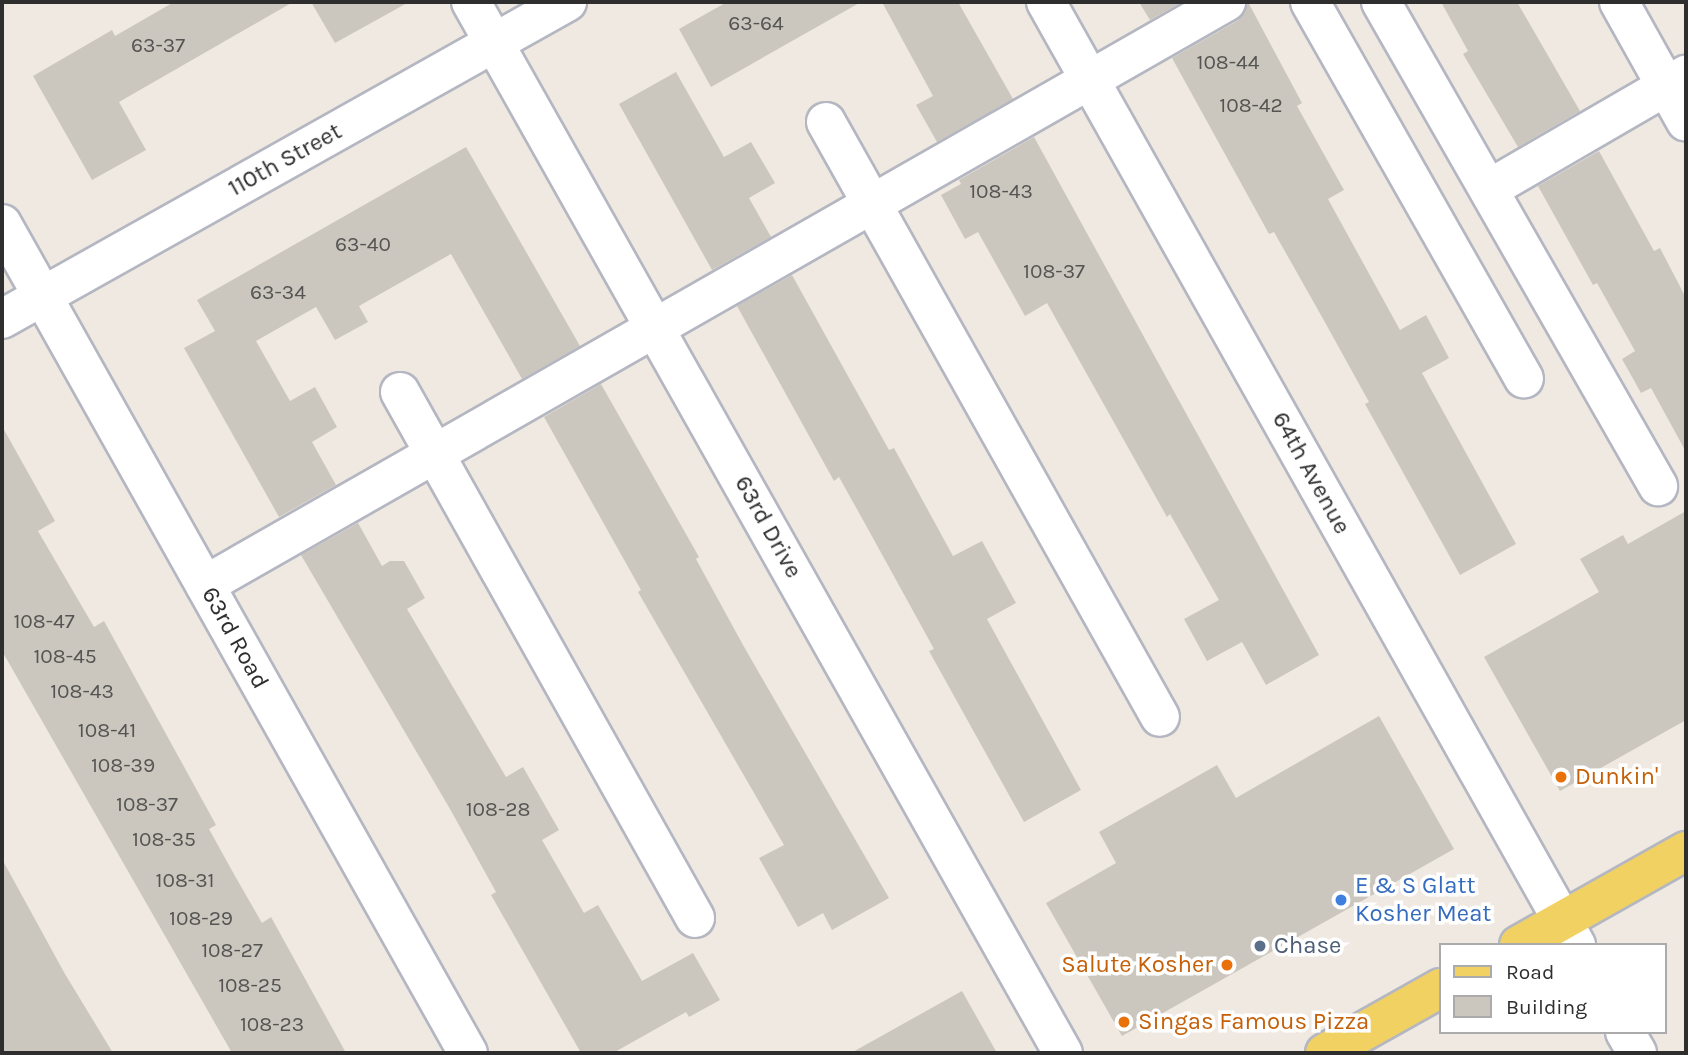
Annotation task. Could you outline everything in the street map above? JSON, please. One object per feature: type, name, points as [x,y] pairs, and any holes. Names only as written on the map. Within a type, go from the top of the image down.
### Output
[{"type":"main road","points":[[1527,943],[1569,932],[1686,851]]},
{"type":"main road","points":[[1325,1053],[1440,989]]},
{"type":"street","name":"63rd Drive","points":[[471,2],[1063,1053]]},
{"type":"street","name":"110th Street","points":[[2,319],[568,2]]},
{"type":"street","name":"64th Avenue","points":[[1046,2],[1569,932]]},
{"type":"street","points":[[205,585],[873,206],[1226,2]]},
{"type":"street","points":[[1310,2],[1524,378]]},
{"type":"street","points":[[1381,2],[1658,486]]},
{"type":"street","points":[[1619,2],[1676,81],[1686,121]]},
{"type":"street","points":[[1489,188],[1676,81]]},
{"type":"street","points":[[826,122],[1160,717]]},
{"type":"street","name":"63rd Road","points":[[2,224],[468,1053]]},
{"type":"street","points":[[400,391],[695,918]]},
{"type":"street","points":[[1626,1034],[1637,1053]]},
{"type":"building","points":[[174,2],[293,2],[119,102],[146,150],[92,180],[33,76],[112,30],[115,36]]},
{"type":"building","points":[[311,2],[409,2],[335,43]]},
{"type":"building","points":[[727,2],[861,2],[711,87],[679,29]]},
{"type":"building","points":[[882,2],[958,2],[1013,99],[937,142],[916,105],[933,96]]},
{"type":"building","points":[[1139,2],[1182,2],[1150,20]]},
{"type":"building","points":[[1248,2],[1302,103],[1297,106],[1344,190],[1328,199],[1400,330],[1426,315],[1449,358],[1422,373],[1516,544],[1460,575],[1365,404],[1369,402],[1322,317],[1274,232],[1269,234],[1172,58],[1237,21],[1244,14]]},
{"type":"building","points":[[1441,2],[1517,2],[1580,111],[1518,147],[1463,54],[1468,51]]},
{"type":"building","points":[[676,72],[724,157],[751,142],[775,183],[749,198],[771,237],[712,270],[619,104]]},
{"type":"building","points":[[1034,137],[1319,655],[1266,685],[1242,642],[1207,661],[1184,619],[1219,600],[1170,514],[1167,517],[1047,303],[1025,316],[978,232],[965,239],[941,195],[961,184],[959,180]]},
{"type":"building","points":[[466,147],[580,346],[522,379],[451,254],[359,306],[368,322],[335,340],[316,307],[256,341],[290,401],[315,387],[337,427],[312,442],[336,485],[279,517],[184,348],[215,331],[197,300]]},
{"type":"building","points":[[1599,151],[1654,251],[1660,248],[1686,298],[1686,452],[1651,388],[1641,393],[1622,359],[1635,351],[1597,283],[1593,285],[1538,186]]},
{"type":"building","points":[[792,275],[889,450],[894,448],[953,556],[982,541],[1016,603],[987,619],[1081,790],[1024,822],[929,651],[934,649],[863,520],[839,477],[834,481],[737,306]]},
{"type":"building","points":[[601,384],[699,557],[696,559],[743,645],[889,898],[832,930],[823,913],[798,927],[759,858],[784,845],[638,592],[641,590],[544,417]]},
{"type":"building","points":[[2,426],[55,521],[38,531],[94,627],[104,621],[216,825],[209,829],[235,876],[262,923],[271,917],[346,1053],[232,1053],[2,651]]},
{"type":"building","points":[[1686,511],[1686,720],[1560,791],[1484,657],[1599,592],[1580,559],[1623,535],[1628,544]]},
{"type":"building","points":[[358,523],[382,566],[390,561],[404,561],[425,598],[407,609],[506,777],[523,767],[559,830],[542,840],[584,913],[598,905],[642,981],[693,953],[720,1000],[689,1017],[686,1012],[613,1053],[581,1053],[491,895],[496,892],[450,809],[301,555]]},
{"type":"building","points":[[1379,716],[1454,849],[1122,1036],[1046,903],[1116,863],[1099,832],[1217,765],[1236,798]]},
{"type":"building","points":[[2,859],[65,974],[113,1053],[2,1053]]},
{"type":"building","points":[[962,991],[997,1053],[851,1053]]},
{"type":"place","name":"Dunkin'","points":[[1561,777]]},
{"type":"place","name":"E & S Glatt Kosher Meat","points":[[1341,900]]},
{"type":"place","name":"Chase","points":[[1260,946]]},
{"type":"place","name":"Salute Kosher","points":[[1227,965]]},
{"type":"place","name":"Singas Famous Pizza","points":[[1124,1022]]}]
